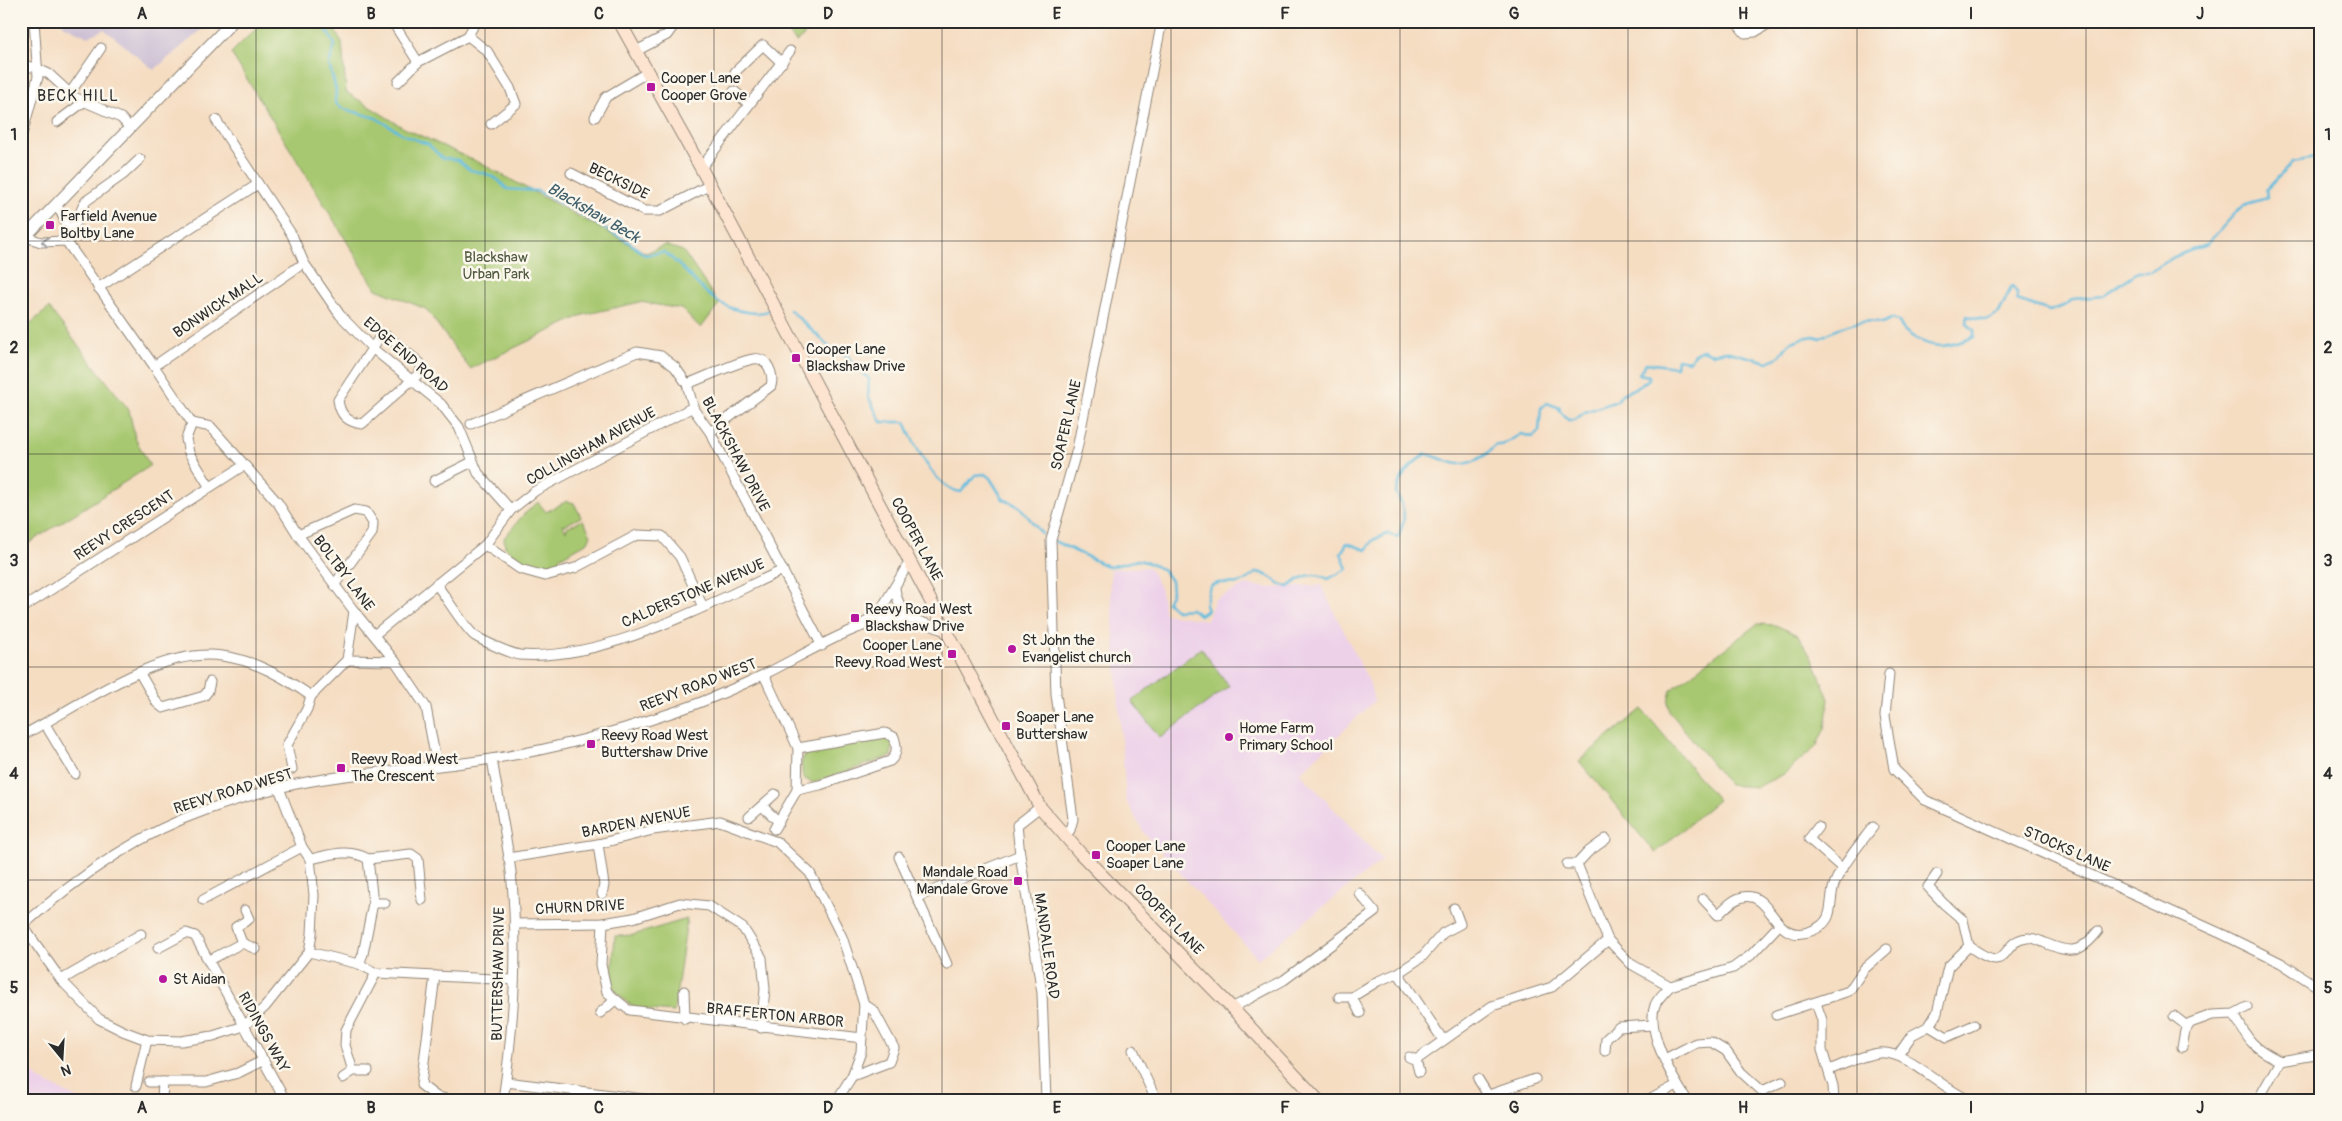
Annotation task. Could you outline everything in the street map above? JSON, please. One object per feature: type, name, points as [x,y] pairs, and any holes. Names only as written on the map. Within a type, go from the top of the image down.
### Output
[{"type":"main road","name":"COOPER LANE","points":[[619,21],[701,168],[1040,807],[1065,837],[1232,1008],[1318,1100]]},
{"type":"street","points":[[21,138],[38,77],[30,66],[34,21]]},
{"type":"street","points":[[24,239],[233,21]]},
{"type":"street","points":[[392,21],[418,62]]},
{"type":"street","points":[[398,82],[418,62],[468,36],[476,21]]},
{"type":"street","points":[[636,50],[667,35],[677,21]]},
{"type":"street","name":"SOAPER LANE","points":[[1065,837],[1070,830],[1073,819],[1056,694],[1051,540],[1077,449],[1162,21]]},
{"type":"street","points":[[1735,21],[1745,33],[1755,32],[1773,21]]},
{"type":"street","points":[[468,36],[487,51],[510,88],[516,104],[491,124]]},
{"type":"street","points":[[735,72],[763,45],[782,63]]},
{"type":"street","points":[[70,93],[102,48]]},
{"type":"street","points":[[701,168],[790,51]]},
{"type":"street","points":[[30,66],[49,74],[70,93],[120,118],[130,128]]},
{"type":"street","points":[[595,116],[606,97],[648,72]]},
{"type":"street","points":[[734,91],[749,104]]},
{"type":"street","points":[[57,122],[85,101]]},
{"type":"street","name":"EDGE END ROAD","points":[[216,120],[292,235],[304,264],[340,315],[372,348],[442,404],[459,427],[478,473],[511,510]]},
{"type":"street","points":[[68,231],[80,220],[82,207],[86,201],[124,174],[140,159]]},
{"type":"street","name":"BECKSIDE","points":[[571,173],[644,211],[660,211],[710,185]]},
{"type":"street","points":[[98,288],[258,184]]},
{"type":"street","points":[[56,205],[64,216],[68,231],[66,241],[154,366],[192,424],[186,438],[189,453],[209,486]]},
{"type":"street","points":[[24,239],[41,242],[66,241]]},
{"type":"street","name":"BONWICK MALL","points":[[154,366],[298,268]]},
{"type":"street","points":[[387,336],[420,363],[422,371],[362,424],[352,423],[344,417],[338,400],[372,348],[379,338],[387,336]]},
{"type":"street","name":"BLACKSHAW DRIVE","points":[[471,424],[637,352],[662,356],[675,367],[687,384],[693,407],[710,432],[822,646]]},
{"type":"street","points":[[687,384],[754,358],[765,362],[772,372],[771,386],[710,432]]},
{"type":"street","name":"COLLINGHAM AVENUE","points":[[374,635],[486,545],[511,510],[535,491],[693,407]]},
{"type":"street","name":"BOLTBY LANE","points":[[192,424],[211,427],[243,466],[278,503],[298,535],[354,612],[395,661],[426,707],[437,766]]},
{"type":"street","points":[[434,481],[472,462]]},
{"type":"street","name":"REEVY CRESCENT","points":[[21,609],[209,486],[243,466]]},
{"type":"street","points":[[298,535],[354,510],[366,512],[373,523],[372,533],[334,584]]},
{"type":"street","points":[[486,545],[520,570],[545,576],[575,568],[637,535],[662,536],[680,557],[703,607]]},
{"type":"street","points":[[858,629],[883,606],[910,561]]},
{"type":"street","name":"CALDERSTONE AVENUE","points":[[436,584],[474,635],[518,655],[562,654],[629,637],[703,607],[783,570]]},
{"type":"street","points":[[895,588],[897,603],[904,611],[920,622]]},
{"type":"street","points":[[292,769],[287,745],[312,696],[347,660],[354,612]]},
{"type":"street","points":[[858,629],[899,618],[920,622],[948,633]]},
{"type":"street","name":"REEVY ROAD WEST","points":[[22,926],[71,885],[157,830],[205,810],[279,788],[492,759],[572,741],[665,715],[764,675],[858,629]]},
{"type":"street","points":[[21,736],[139,672],[172,660],[205,655],[223,656],[261,668],[285,678],[312,696]]},
{"type":"street","points":[[347,660],[395,661]]},
{"type":"street","points":[[139,672],[157,704],[163,708],[204,696],[208,691],[210,682]]},
{"type":"street","name":"STOCKS LANE","points":[[1889,674],[1885,716],[1894,769],[1925,800],[2224,935],[2282,963],[2321,989]]},
{"type":"street","points":[[762,806],[776,826],[796,790],[798,748],[764,675]]},
{"type":"street","points":[[45,724],[75,774]]},
{"type":"street","points":[[796,790],[820,785],[890,761],[896,753],[894,737],[884,732],[798,748]]},
{"type":"street","name":"BUTTERSHAW DRIVE","points":[[492,759],[508,858],[514,924],[511,1044],[503,1100]]},
{"type":"street","points":[[22,926],[61,980],[99,1019],[147,1040],[181,1041],[213,1036],[244,1026],[265,1007],[309,952],[312,934],[314,895],[310,859],[302,847],[279,788]]},
{"type":"street","points":[[749,817],[775,794]]},
{"type":"street","name":"MANDALE ROAD","points":[[1040,807],[1018,826],[1020,854],[1042,992],[1046,1100]]},
{"type":"street","name":"BARDEN AVENUE","points":[[508,858],[598,844],[653,830],[720,821],[776,842],[810,874],[842,938],[864,1004],[862,1052],[852,1076],[837,1100]]},
{"type":"street","points":[[1703,899],[1718,914],[1742,897],[1753,897],[1762,902],[1779,925],[1790,932],[1801,934],[1813,931],[1823,924],[1830,914],[1835,882],[1842,869],[1873,826]]},
{"type":"street","points":[[1818,827],[1809,839],[1842,869]]},
{"type":"street","points":[[1567,864],[1577,864],[1588,852],[1606,839]]},
{"type":"street","points":[[598,844],[604,885],[602,894]]},
{"type":"street","points":[[203,900],[302,847]]},
{"type":"street","points":[[310,859],[347,852],[358,854],[368,859],[411,854],[418,859],[422,900]]},
{"type":"street","points":[[917,897],[1020,854]]},
{"type":"street","points":[[899,857],[947,964]]},
{"type":"street","points":[[359,964],[363,954],[373,903],[368,859]]},
{"type":"street","points":[[1577,864],[1608,940],[1632,964],[1670,986]]},
{"type":"street","points":[[1937,874],[1924,886],[1963,920],[1969,946],[1986,958],[1995,959],[2004,956],[2016,942],[2026,938],[2036,939],[2060,950],[2073,951],[2087,945],[2098,931]]},
{"type":"street","points":[[1232,1008],[1284,980],[1379,909],[1359,893]]},
{"type":"street","name":"CHURN DRIVE","points":[[514,924],[603,923],[632,918],[680,902],[709,906],[743,928],[762,958],[765,989],[761,1028]]},
{"type":"street","points":[[373,903],[385,903]]},
{"type":"street","points":[[1339,997],[1352,997],[1422,958],[1443,933],[1460,924],[1454,908]]},
{"type":"street","points":[[245,910],[249,919],[236,927],[242,943],[256,949]]},
{"type":"street","points":[[600,1013],[614,1001],[607,992],[601,965],[603,923]]},
{"type":"street","points":[[1687,1100],[1664,1059],[1653,1025],[1655,1004],[1670,986],[1733,968],[1751,956],[1779,925]]},
{"type":"street","name":"RIDINGS WAY","points":[[158,948],[186,933],[195,936],[285,1100]]},
{"type":"street","points":[[61,980],[141,934]]},
{"type":"street","points":[[1419,1072],[1413,1059],[1492,1006],[1552,987],[1608,940]]},
{"type":"street","points":[[208,961],[242,943]]},
{"type":"street","points":[[1898,1055],[1912,1035],[1929,1026],[1937,1013],[1948,967],[1969,946]]},
{"type":"street","points":[[1776,1015],[1849,991],[1864,969],[1887,949]]},
{"type":"street","points":[[309,952],[359,964],[376,973],[514,980]]},
{"type":"street","points":[[353,1071],[345,1045],[346,1030],[376,973]]},
{"type":"street","points":[[1398,973],[1443,1040]]},
{"type":"street","points":[[435,976],[422,1085],[437,1097],[451,1100]]},
{"type":"street","name":"BRAFFERTON ARBOR","points":[[684,990],[685,1019]]},
{"type":"street","points":[[1352,997],[1360,1013]]},
{"type":"street","name":"BRAFFERTON ARBOR","points":[[614,1001],[627,1009],[661,1013],[685,1019],[862,1038]]},
{"type":"street","points":[[1816,1003],[1822,1020],[1822,1050],[1833,1086],[1834,1100]]},
{"type":"street","points":[[852,1076],[889,1062],[894,1048],[874,1011],[864,1004]]},
{"type":"street","points":[[2187,1026],[2212,1015],[2234,1014],[2247,1007]]},
{"type":"street","points":[[2234,1014],[2246,1037],[2257,1049],[2280,1061],[2315,1055],[2321,1057]]},
{"type":"street","points":[[2174,1016],[2187,1026]]},
{"type":"street","points":[[1929,1026],[1947,1037],[1974,1024]]},
{"type":"street","points":[[1605,1051],[1606,1039],[1619,1026],[1653,1025]]},
{"type":"street","points":[[2182,1047],[2187,1026]]},
{"type":"street","points":[[136,1086],[147,1040]]},
{"type":"street","points":[[1664,1059],[1696,1043],[1711,1042],[1726,1051],[1742,1072],[1762,1091],[1782,1082]]},
{"type":"street","points":[[1133,1050],[1156,1100]]},
{"type":"street","points":[[1829,1070],[1880,1052],[1898,1055],[1955,1097],[1970,1100]]},
{"type":"street","points":[[149,1082],[206,1082],[238,1073],[264,1060]]},
{"type":"street","points":[[2258,1100],[2280,1061]]},
{"type":"street","points":[[343,1078],[353,1071],[368,1071]]},
{"type":"street","points":[[1478,1079],[1490,1098],[1535,1079]]},
{"type":"street","points":[[162,1099],[163,1082]]},
{"type":"street","points":[[506,1082],[649,1100]]},
{"type":"street","points":[[1649,1100],[1677,1085]]},
{"type":"shaded area","points":[[62,21],[212,21],[154,70],[104,29],[88,37],[63,25]]},
{"type":"shaded area","name":"Home Farm Primary School","points":[[1149,567],[1160,588],[1165,614],[1207,620],[1215,599],[1246,585],[1271,588],[1321,585],[1370,684],[1374,701],[1300,773],[1382,860],[1258,959],[1144,833],[1126,800],[1110,581],[1111,569]]},
{"type":"shaded area","points":[[21,1063],[39,1079],[80,1100],[21,1100]]},
{"type":"green space","name":"Blackshaw Urban Park","points":[[264,21],[329,21],[342,42],[346,92],[404,128],[482,164],[646,253],[665,245],[683,251],[719,304],[701,328],[681,309],[640,302],[583,315],[470,369],[426,309],[376,289],[231,53]]},
{"type":"green space","points":[[798,24],[805,35],[796,42],[788,32]]},
{"type":"green space","points":[[49,308],[129,410],[135,438],[150,466],[21,548],[21,331]]},
{"type":"green space","points":[[567,501],[574,503],[581,517],[565,525],[562,524],[566,531],[567,527],[583,520],[591,535],[588,542],[559,558],[562,564],[560,567],[544,568],[530,564],[517,557],[505,547],[504,538],[523,515],[538,502],[546,512]]},
{"type":"green space","points":[[1757,624],[1775,625],[1798,635],[1814,662],[1829,699],[1825,728],[1816,747],[1784,774],[1757,787],[1729,785],[1670,712],[1668,702],[1671,690]]},
{"type":"green space","points":[[1201,648],[1229,686],[1160,738],[1132,701]]},
{"type":"green space","points":[[1642,709],[1718,800],[1655,853],[1579,761]]},
{"type":"green space","points":[[881,737],[889,738],[893,744],[891,756],[813,783],[803,778],[802,763],[808,751]]},
{"type":"green space","points":[[687,919],[674,1012],[638,1008],[631,1005],[624,1000],[611,984],[615,936],[633,935]]},
{"type":"waterway","name":"Blackshaw Beck","points":[[326,29],[335,45],[329,64],[336,90],[335,102],[341,108],[376,118],[406,136],[428,144],[442,158],[458,160],[470,170],[484,173],[497,179],[507,189],[537,191],[630,243],[645,255],[664,252],[711,297],[721,304],[747,312],[762,313],[770,310]]},
{"type":"waterway","name":"Blackshaw Beck","points":[[1054,541],[1109,567],[1138,560],[1153,564],[1164,571],[1171,581],[1172,592],[1167,602],[1176,610],[1191,609],[1200,615],[1207,610],[1205,605],[1210,586],[1217,583],[1242,582],[1257,572],[1263,573],[1280,584],[1289,587],[1307,576],[1317,575],[1328,579],[1347,569],[1341,553],[1347,543],[1366,550],[1373,540],[1387,534],[1398,537],[1404,515],[1402,504],[1396,493],[1400,481],[1407,471],[1425,454],[1451,463],[1465,464],[1475,461],[1495,445],[1502,445],[1521,434],[1533,437],[1539,431],[1541,408],[1547,403],[1560,408],[1559,410],[1568,420],[1575,420],[1585,412],[1617,401],[1622,394],[1640,386],[1649,379],[1649,376],[1639,374],[1646,363],[1676,367],[1677,359],[1689,361],[1696,353],[1703,350],[1712,354],[1725,351],[1768,362],[1780,356],[1789,343],[1803,338],[1814,336],[1820,338],[1851,324],[1867,321],[1883,323],[1892,318],[1899,322],[1905,331],[1923,342],[1937,346],[1951,345],[1974,337],[1974,330],[1966,323],[1967,316],[1986,320],[1999,313],[2012,286],[2017,293],[2017,300],[2050,311],[2066,305],[2073,299],[2102,296],[2138,272],[2150,272],[2174,257],[2207,244],[2243,205],[2267,198],[2266,190],[2293,162],[2321,157]]},
{"type":"waterway","name":"Blackshaw Beck","points":[[790,310],[832,349],[848,356],[857,371],[863,373],[869,379],[868,396],[881,422],[905,422],[920,453],[934,474],[943,483],[951,489],[961,492],[975,475],[985,474],[990,478],[1003,499],[1020,507],[1042,534]]},
{"type":"place","name":"Cooper Lane Cooper Grove","points":[[651,87]]},
{"type":"place","name":"Farfield Avenue Boltby Lane","points":[[50,225]]},
{"type":"place","name":"Cooper Lane Blackshaw Drive","points":[[796,358]]},
{"type":"place","name":"Reevy Road West Blackshaw Drive","points":[[855,618]]},
{"type":"place","name":"St John the Evangelist church","points":[[1012,649]]},
{"type":"place","name":"Cooper Lane Reevy Road West","points":[[952,654]]},
{"type":"place","name":"Soaper Lane Buttershaw","points":[[1006,726]]},
{"type":"place","name":"Home Farm Primary School","points":[[1229,737]]},
{"type":"place","name":"Reevy Road West Buttershaw Drive","points":[[591,744]]},
{"type":"place","name":"Reevy Road West The Crescent","points":[[341,768]]},
{"type":"place","name":"Cooper Lane Soaper Lane","points":[[1096,855]]},
{"type":"place","name":"Mandale Road Mandale Grove","points":[[1018,881]]},
{"type":"place","name":"St Aidan","points":[[163,979]]},
{"type":"district","name":"BECK HILL","points":[[78,95]]}]
